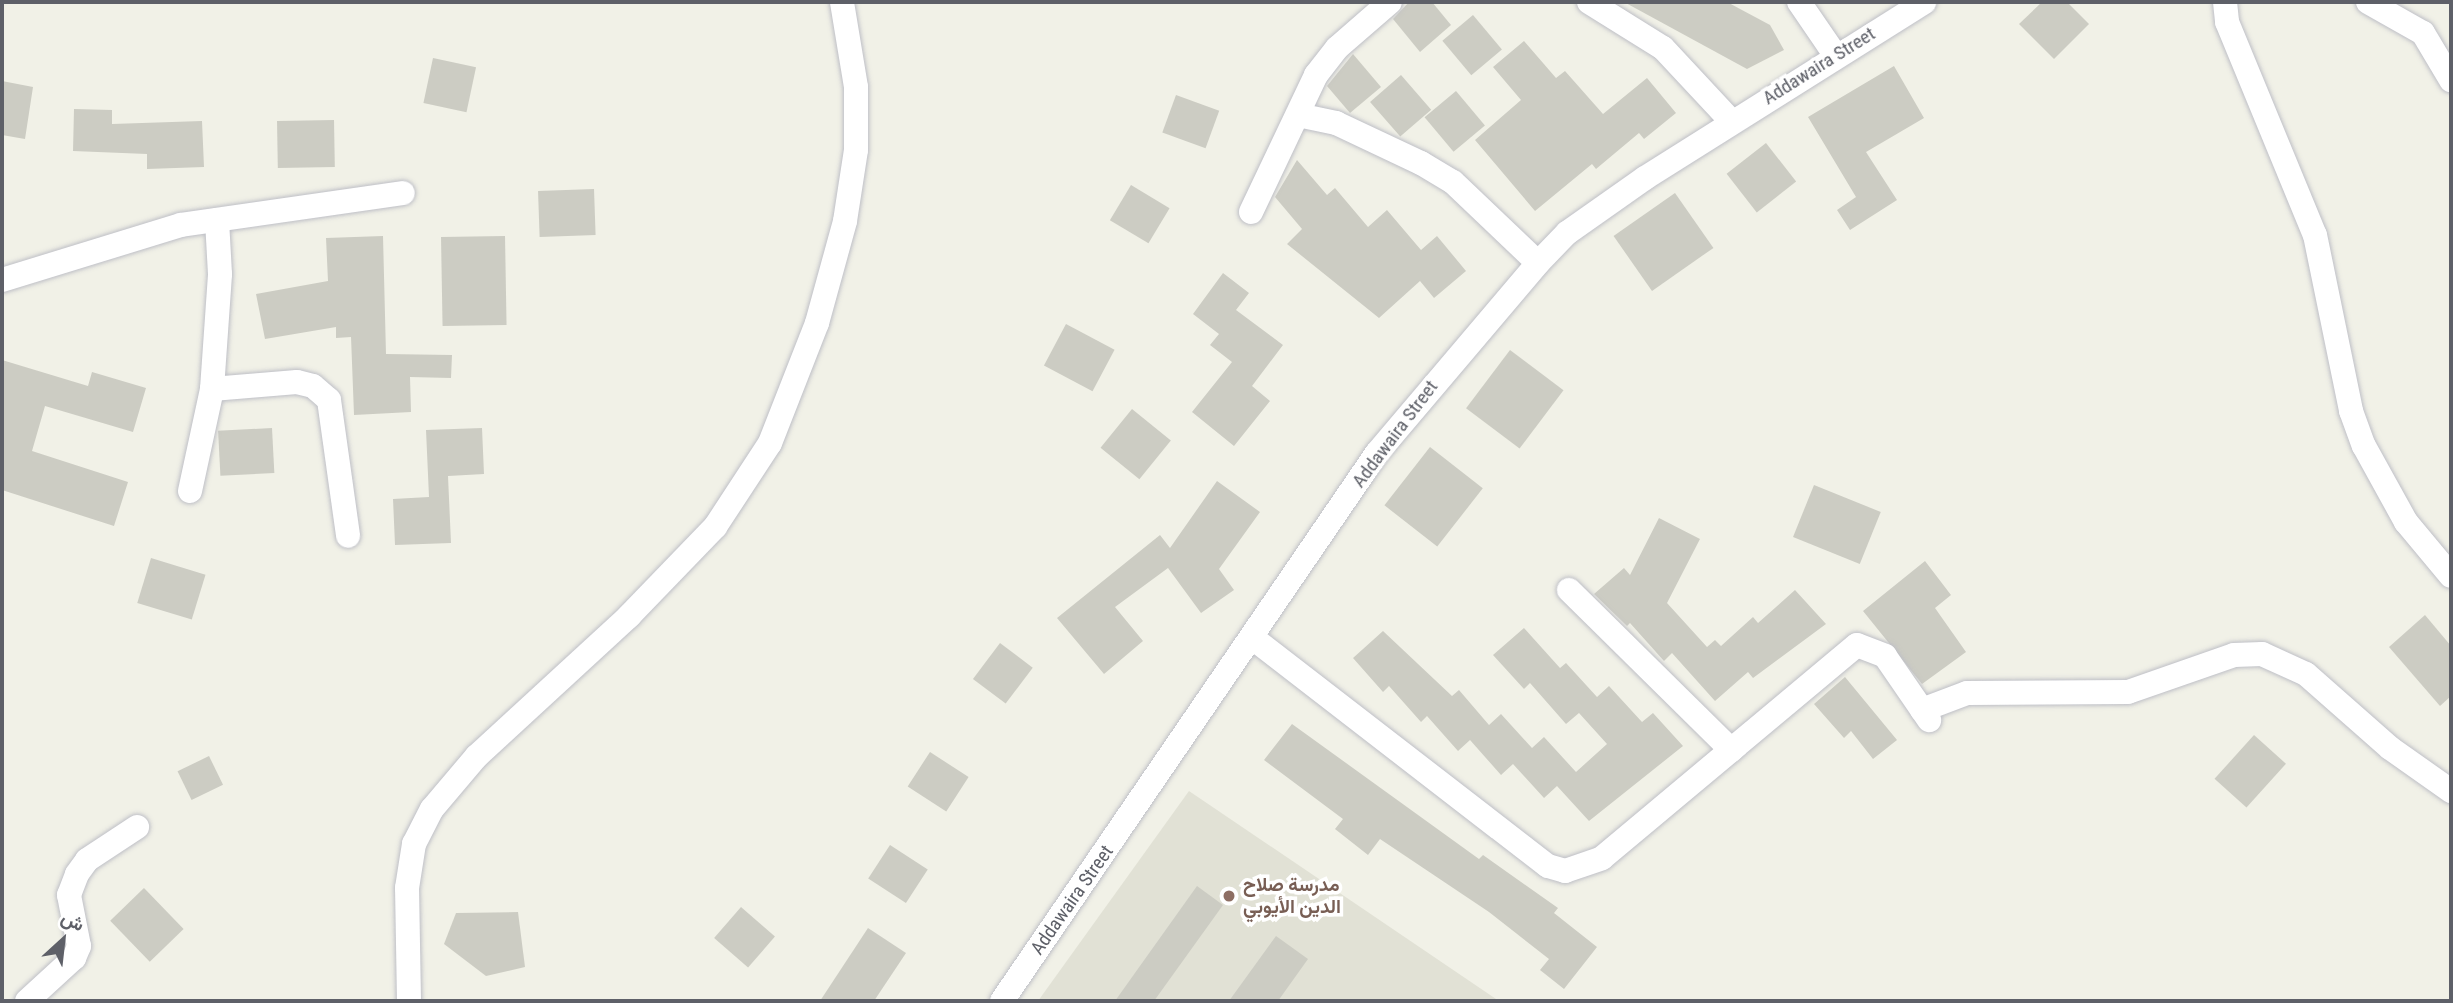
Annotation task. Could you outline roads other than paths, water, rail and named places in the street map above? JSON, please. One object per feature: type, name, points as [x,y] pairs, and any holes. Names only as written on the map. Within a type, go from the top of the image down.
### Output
[{"type":"street","points":[[409,1001],[407,888],[414,845],[432,809],[477,756],[629,616],[715,527],[770,443],[817,323],[845,222],[856,150],[856,87],[842,2]]},
{"type":"street","points":[[1251,212],[1316,75],[1337,48],[1390,2]]},
{"type":"street","points":[[1589,2],[1663,48],[1731,121]]},
{"type":"street","points":[[1799,2],[1836,55]]},
{"type":"street","name":"Addawaira Street","points":[[1002,1001],[1254,639],[1377,453],[1460,348],[1538,263],[1567,233],[1731,121],[1924,2]]},
{"type":"street","points":[[2225,2],[2227,22],[2315,235],[2351,411],[2364,446],[2399,513],[2451,576]]},
{"type":"street","points":[[2368,2],[2423,33],[2451,80]]},
{"type":"street","points":[[1298,115],[1336,123],[1421,163],[1489,214],[1538,263]]},
{"type":"street","points":[[2,280],[217,220],[403,193]]},
{"type":"street","points":[[190,491],[212,388],[220,274],[217,220]]},
{"type":"street","points":[[212,388],[297,382],[313,386],[329,400],[348,536]]},
{"type":"street","points":[[1569,590],[1731,750]]},
{"type":"street","points":[[1254,639],[1548,866],[1565,871],[1584,869],[1602,858],[1857,645],[1885,656],[1926,715],[1957,694],[2128,692],[2234,655],[2262,654],[2306,674],[2390,748],[2451,791]]},
{"type":"street","points":[[27,1001],[74,958],[79,946],[69,895],[77,874],[87,860],[136,827]]},
{"type":"place","name":"مدرسة صلاح الدين الأيوبي","points":[[1229,896]]}]
